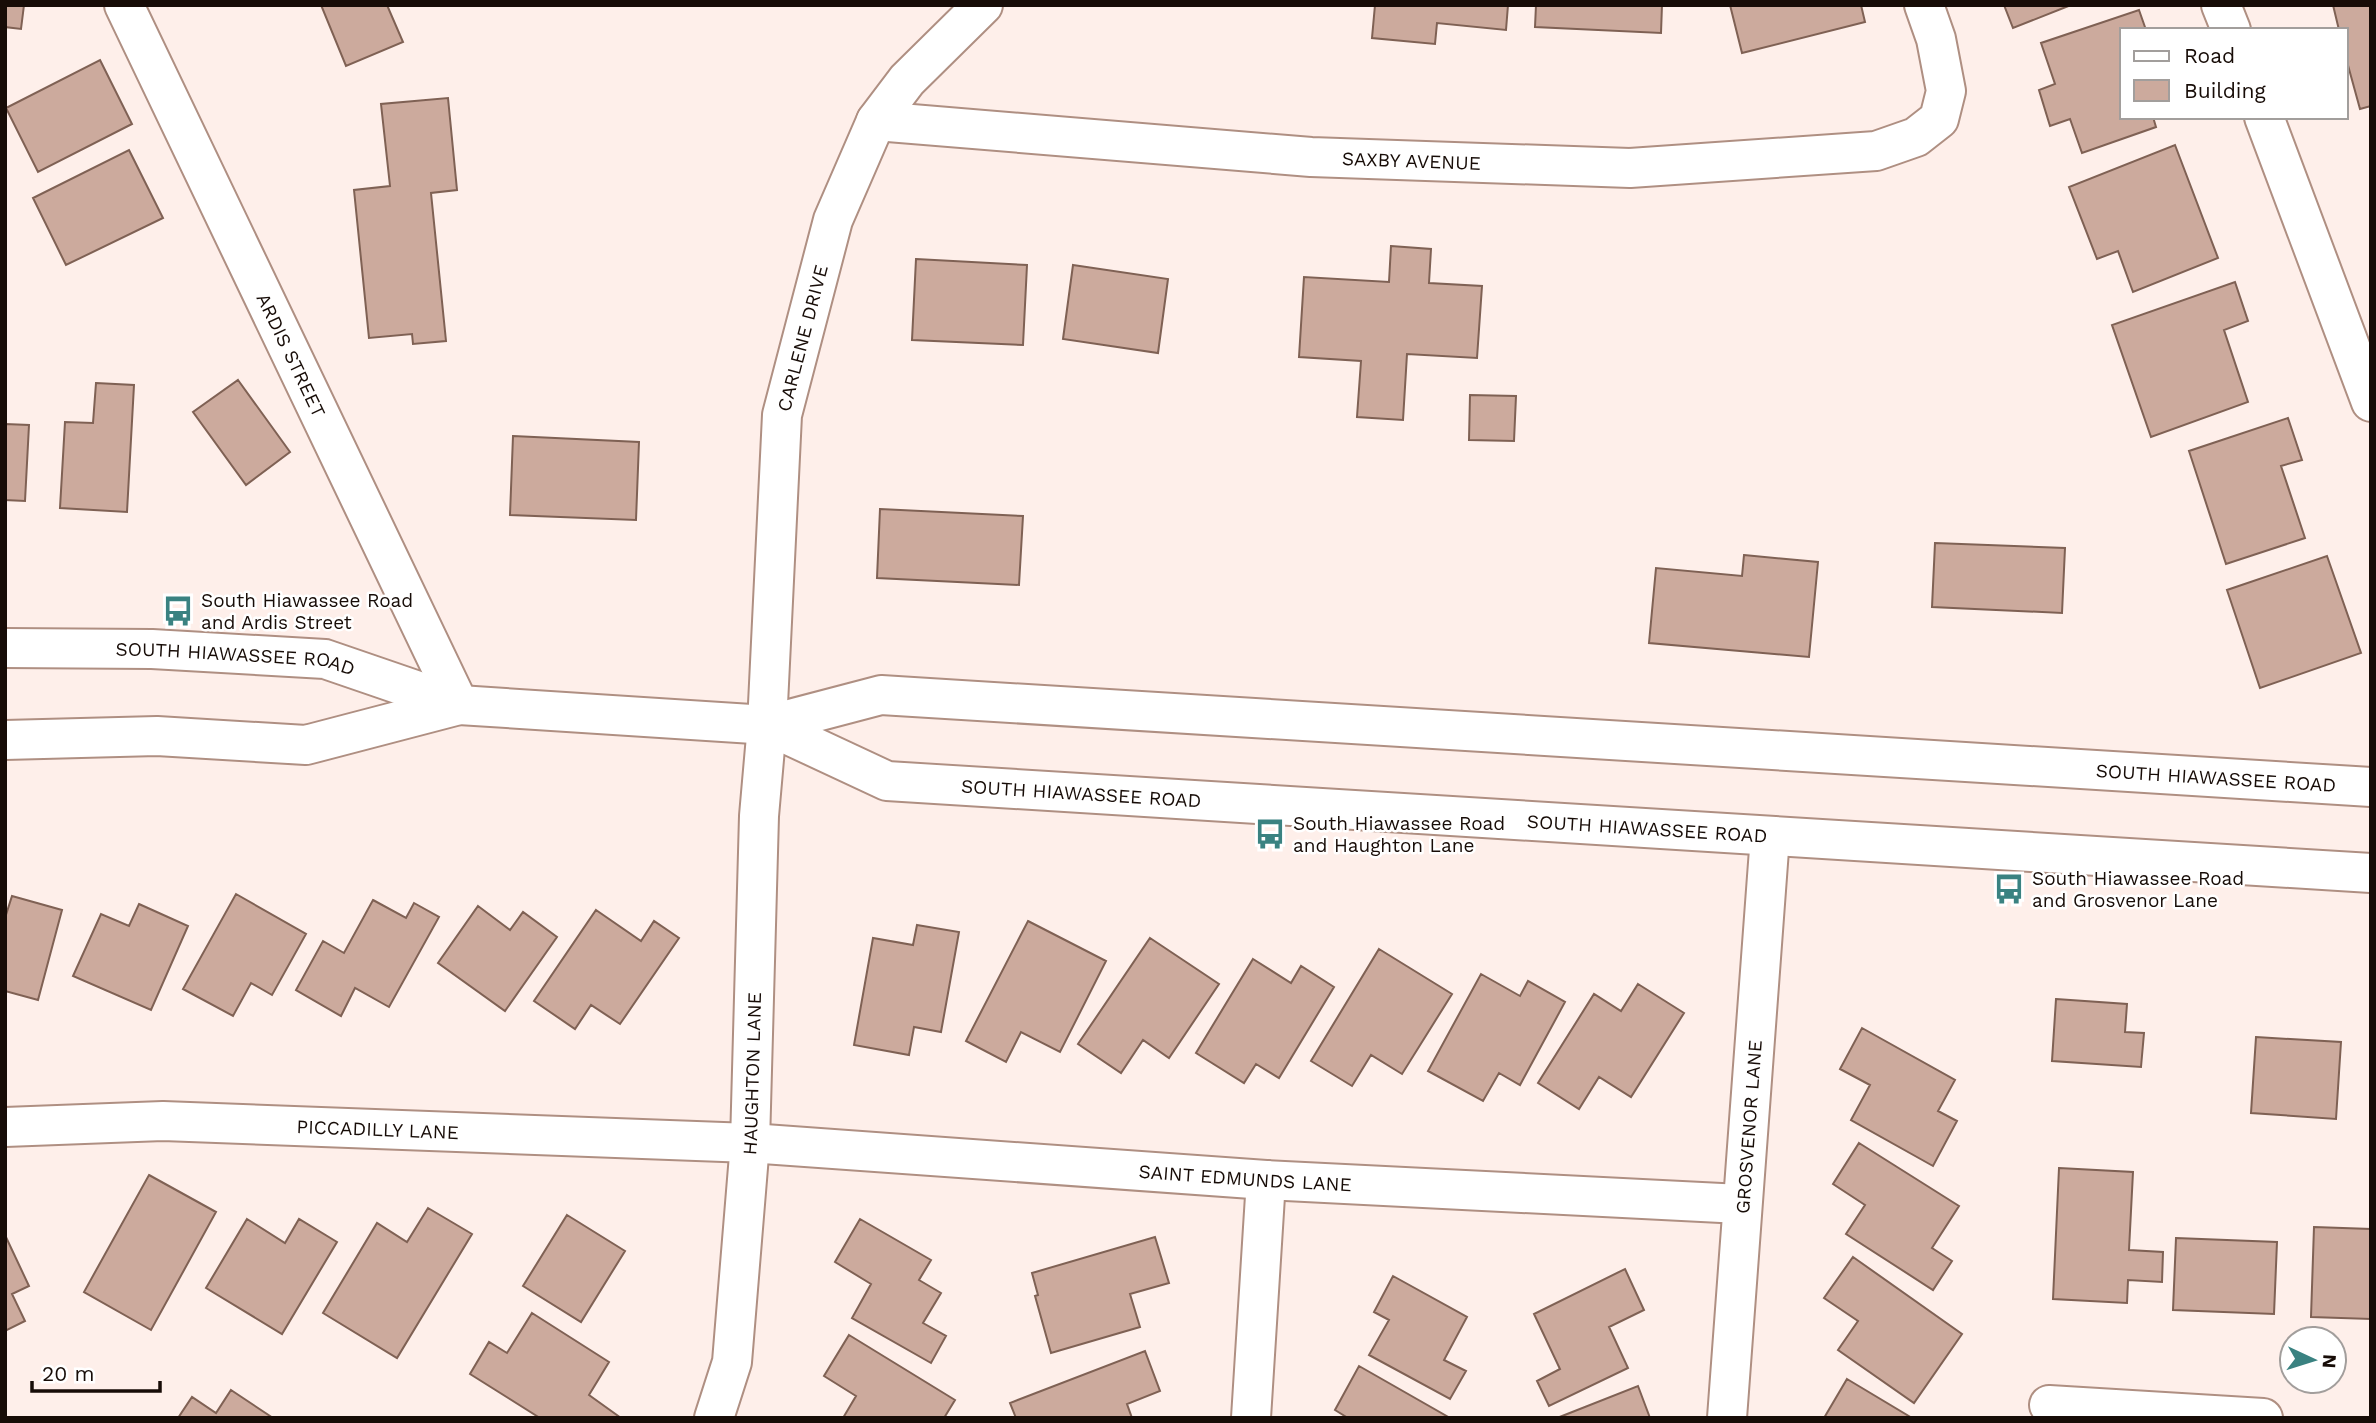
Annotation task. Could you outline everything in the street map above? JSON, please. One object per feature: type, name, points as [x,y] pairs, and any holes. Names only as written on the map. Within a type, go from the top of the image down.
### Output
[{"type":"street","name":"ARDIS STREET","points":[[124,5],[459,705]]},
{"type":"street","name":"CARLENE DRIVE","points":[[767,724],[782,415],[833,220],[876,121],[907,80],[983,5]]},
{"type":"street","name":"SAXBY AVENUE","points":[[876,121],[1311,157],[1630,169],[1876,151],[1916,137],[1939,119],[1946,91],[1937,39],[1924,5]]},
{"type":"street","points":[[2221,5],[2230,28]]},
{"type":"street","points":[[2265,119],[2371,401]]},
{"type":"street","name":"SOUTH HIAWASSEE ROAD","points":[[5,648],[152,649],[325,659],[459,705],[767,724],[881,695],[2371,787]]},
{"type":"street","name":"SOUTH HIAWASSEE ROAD","points":[[5,740],[157,736],[306,745],[459,705]]},
{"type":"street","name":"SOUTH HIAWASSEE ROAD","points":[[767,724],[887,781],[2371,873]]},
{"type":"street","name":"HAUGHTON LANE","points":[[714,1418],[732,1362],[750,1143],[759,816],[767,724]]},
{"type":"street","name":"GROSVENOR LANE","points":[[1727,1418],[1770,836]]},
{"type":"street","name":"PICCADILLY LANE","points":[[5,1127],[163,1121],[750,1143]]},
{"type":"street","name":"SAINT EDMUNDS LANE","points":[[750,1143],[1266,1180],[1741,1204]]},
{"type":"street","points":[[1251,1418],[1266,1180]]},
{"type":"street","points":[[2049,1405],[2263,1418]]},
{"type":"building","points":[[5,5],[24,5],[21,29],[5,27]]},
{"type":"building","points":[[321,5],[387,5],[403,42],[346,66]]},
{"type":"building","points":[[1375,5],[1508,5],[1506,30],[1437,23],[1435,44],[1372,38]]},
{"type":"building","points":[[1536,5],[1662,5],[1661,33],[1535,27]]},
{"type":"building","points":[[1730,5],[1861,5],[1865,22],[1742,53]]},
{"type":"building","points":[[2004,5],[2071,5],[2013,28]]},
{"type":"building","points":[[2333,5],[2371,5],[2371,106],[2360,109],[2348,65],[2348,28],[2339,28]]},
{"type":"building","points":[[2139,10],[2145,28],[2120,28],[2120,119],[2154,119],[2156,127],[2082,153],[2070,119],[2050,126],[2039,90],[2055,84],[2041,43]]},
{"type":"building","points":[[100,60],[132,124],[38,172],[6,108]]},
{"type":"building","points":[[448,98],[457,190],[431,193],[446,341],[413,344],[412,334],[369,338],[354,190],[390,186],[381,104]]},
{"type":"building","points":[[2175,145],[2218,258],[2133,292],[2118,251],[2097,259],[2069,187]]},
{"type":"building","points":[[129,150],[163,218],[66,265],[33,198]]},
{"type":"building","points":[[1391,246],[1431,249],[1429,283],[1482,286],[1477,358],[1407,354],[1403,420],[1357,417],[1361,361],[1299,357],[1304,277],[1389,282]]},
{"type":"building","points":[[916,259],[1027,265],[1023,345],[912,340]]},
{"type":"building","points":[[1073,265],[1168,279],[1158,353],[1063,339]]},
{"type":"building","points":[[2235,282],[2248,321],[2224,330],[2248,402],[2151,437],[2112,325]]},
{"type":"building","points":[[238,380],[290,452],[246,485],[193,412]]},
{"type":"building","points":[[96,383],[134,385],[127,512],[60,508],[65,422],[93,423]]},
{"type":"building","points":[[1470,395],[1516,396],[1514,441],[1469,440]]},
{"type":"building","points":[[2288,418],[2302,460],[2281,466],[2305,538],[2226,564],[2189,451]]},
{"type":"building","points":[[5,424],[29,425],[25,501],[5,500]]},
{"type":"building","points":[[513,436],[639,442],[636,520],[510,515]]},
{"type":"building","points":[[880,509],[1023,516],[1019,585],[877,578]]},
{"type":"building","points":[[1935,543],[2065,548],[2062,613],[1932,607]]},
{"type":"building","points":[[1744,555],[1818,562],[1809,657],[1649,643],[1656,568],[1742,576]]},
{"type":"building","points":[[2327,556],[2361,653],[2260,688],[2227,590]]},
{"type":"building","points":[[236,894],[306,934],[272,995],[251,983],[233,1016],[183,989]]},
{"type":"building","points":[[12,896],[62,910],[38,1000],[5,991],[5,918]]},
{"type":"building","points":[[373,900],[406,918],[414,903],[439,917],[389,1007],[355,988],[341,1016],[296,990],[323,941],[344,953]]},
{"type":"building","points":[[139,904],[188,926],[151,1010],[73,976],[101,914],[129,926]]},
{"type":"building","points":[[478,906],[510,930],[523,912],[557,937],[505,1011],[438,963]]},
{"type":"building","points":[[596,910],[641,941],[654,921],[679,938],[620,1024],[591,1005],[575,1029],[534,1001]]},
{"type":"building","points":[[1028,921],[1106,961],[1060,1052],[1021,1032],[1006,1062],[966,1041]]},
{"type":"building","points":[[917,925],[959,932],[941,1032],[914,1027],[909,1055],[854,1045],[873,938],[913,945]]},
{"type":"building","points":[[1150,938],[1219,984],[1169,1058],[1143,1040],[1121,1073],[1078,1044]]},
{"type":"building","points":[[1379,949],[1452,994],[1402,1074],[1371,1055],[1352,1086],[1311,1061]]},
{"type":"building","points":[[1253,959],[1291,983],[1301,966],[1334,987],[1279,1078],[1256,1064],[1244,1083],[1196,1053]]},
{"type":"building","points":[[1481,974],[1520,996],[1528,981],[1565,1002],[1520,1085],[1499,1073],[1483,1101],[1428,1071]]},
{"type":"building","points":[[1638,984],[1684,1013],[1631,1097],[1599,1077],[1579,1109],[1538,1083],[1594,994],[1621,1011]]},
{"type":"building","points":[[2056,999],[2127,1004],[2125,1032],[2144,1033],[2141,1067],[2052,1061]]},
{"type":"building","points":[[1862,1028],[1955,1080],[1938,1111],[1957,1121],[1933,1166],[1851,1120],[1870,1085],[1840,1069]]},
{"type":"building","points":[[2256,1037],[2341,1042],[2336,1119],[2251,1113]]},
{"type":"building","points":[[1859,1143],[1959,1206],[1932,1248],[1952,1261],[1933,1290],[1846,1234],[1865,1205],[1833,1184]]},
{"type":"building","points":[[2059,1168],[2133,1172],[2129,1250],[2163,1252],[2162,1282],[2128,1280],[2127,1303],[2053,1299]]},
{"type":"building","points":[[149,1175],[216,1212],[151,1330],[84,1292]]},
{"type":"building","points":[[428,1208],[472,1234],[397,1358],[323,1313],[377,1223],[407,1242]]},
{"type":"building","points":[[567,1215],[625,1251],[581,1322],[523,1286]]},
{"type":"building","points":[[247,1219],[285,1243],[299,1219],[337,1242],[282,1334],[206,1288]]},
{"type":"building","points":[[860,1219],[931,1260],[919,1280],[941,1293],[923,1323],[946,1336],[931,1363],[852,1318],[871,1284],[835,1262]]},
{"type":"building","points":[[2314,1227],[2371,1229],[2371,1319],[2311,1317]]},
{"type":"building","points":[[5,1235],[29,1286],[12,1294],[25,1321],[5,1331]]},
{"type":"building","points":[[1155,1237],[1169,1283],[1130,1294],[1140,1327],[1051,1353],[1035,1296],[1038,1295],[1032,1273]]},
{"type":"building","points":[[2176,1238],[2277,1242],[2274,1314],[2173,1310]]},
{"type":"building","points":[[1853,1257],[1962,1334],[1914,1403],[1838,1350],[1858,1321],[1824,1298]]},
{"type":"building","points":[[1625,1269],[1644,1310],[1609,1327],[1628,1368],[1549,1406],[1537,1381],[1560,1369],[1534,1314]]},
{"type":"building","points":[[1393,1276],[1467,1317],[1444,1360],[1466,1371],[1450,1399],[1369,1355],[1389,1320],[1374,1312]]},
{"type":"building","points":[[532,1313],[609,1362],[589,1395],[621,1418],[540,1418],[470,1374],[489,1342],[507,1353]]},
{"type":"building","points":[[849,1335],[955,1400],[944,1418],[843,1418],[856,1396],[824,1376]]},
{"type":"building","points":[[1145,1351],[1160,1391],[1127,1404],[1132,1418],[1016,1418],[1010,1403]]},
{"type":"building","points":[[1359,1366],[1450,1418],[1348,1418],[1335,1410]]},
{"type":"building","points":[[1847,1379],[1912,1418],[1824,1418]]},
{"type":"building","points":[[1638,1386],[1650,1418],[1557,1418]]},
{"type":"building","points":[[231,1390],[273,1418],[178,1418],[192,1397],[216,1413]]},
{"type":"place","name":"South Hiawassee Road and Ardis Street","points":[[178,611]]},
{"type":"place","name":"South Hiawassee Road and Haughton Lane","points":[[1270,834]]},
{"type":"place","name":"South Hiawassee Road and Grosvenor Lane","points":[[2009,889]]}]
